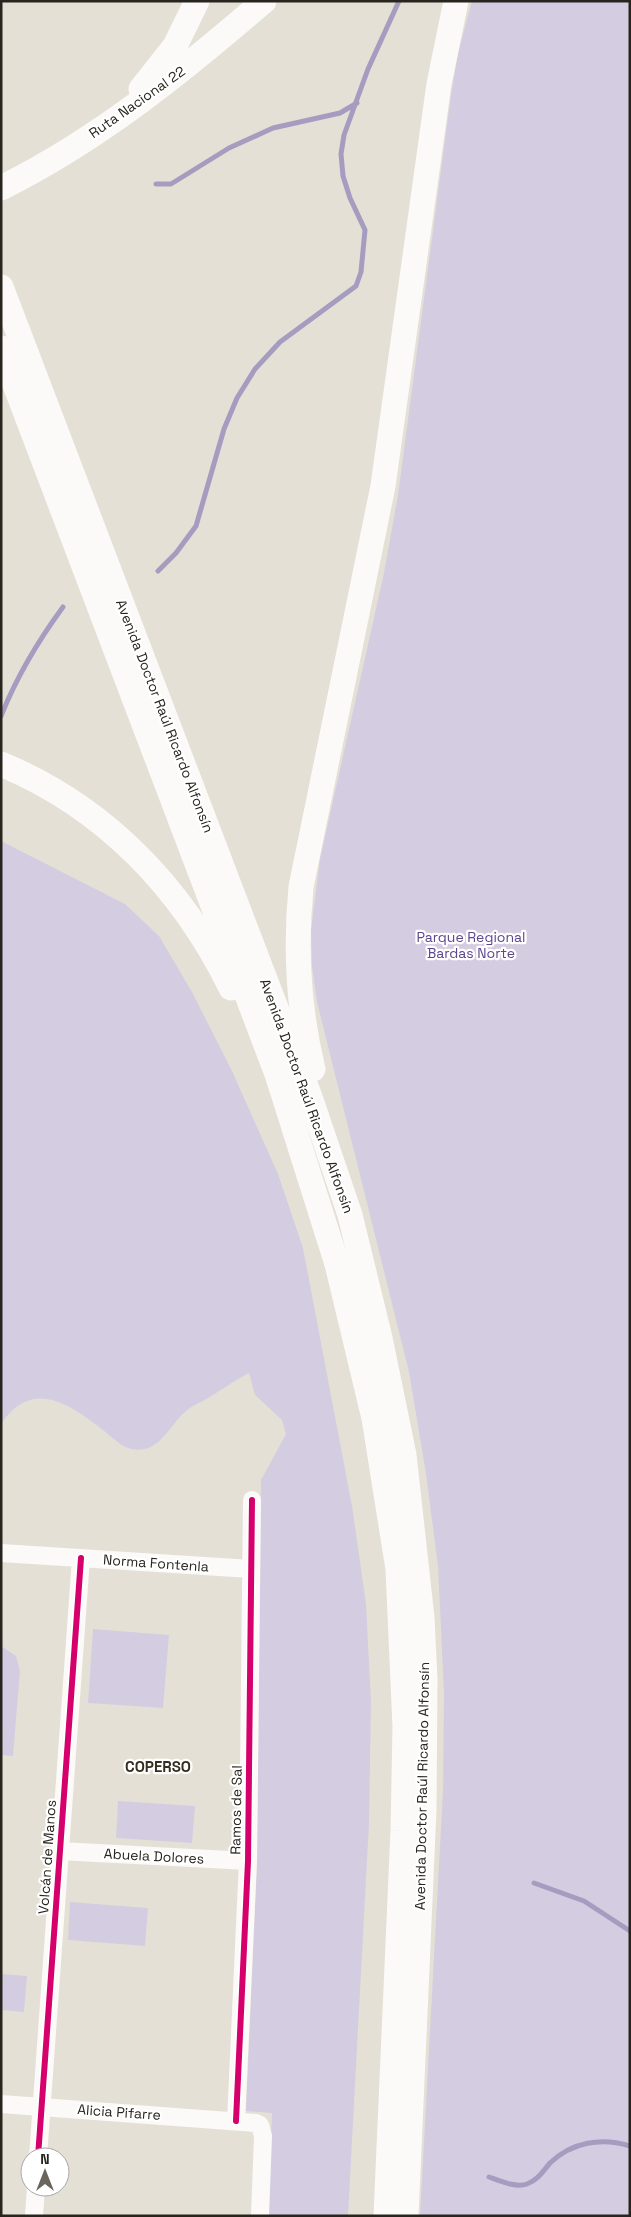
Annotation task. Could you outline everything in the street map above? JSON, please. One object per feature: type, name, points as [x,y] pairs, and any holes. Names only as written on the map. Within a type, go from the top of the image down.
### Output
[{"type":"highway","points":[[110,122],[139,92],[166,59],[197,1]]},
{"type":"highway","name":"Ruta Nacional 22","points":[[5,186],[110,122],[191,64],[264,1]]},
{"type":"highway","points":[[350,1214],[305,1031],[299,995],[297,925],[309,843],[384,486],[439,84],[456,1]]},
{"type":"highway","name":"Avenida Doctor Raúl Ricardo Alfonsín","points":[[1,287],[295,1056],[350,1214],[380,1338],[404,1455],[417,1560],[425,1679],[424,1810],[406,2216]]},
{"type":"highway","name":"Avenida Doctor Raúl Ricardo Alfonsín","points":[[1,348],[242,978],[290,1112],[337,1264],[357,1342],[383,1466],[398,1569],[404,1675],[404,1798],[386,2216]]},
{"type":"highway","points":[[1,764],[44,785],[99,820],[125,841],[166,885],[199,932],[219,965],[290,1112]]},
{"type":"street","name":"Ramos de Sal","points":[[236,2121],[248,1861],[252,1500]]},
{"type":"street","name":"Norma Fontenla","points":[[1,1552],[251,1569]]},
{"type":"street","name":"Volcán de Manos","points":[[39,2147],[81,1558]]},
{"type":"street","name":"Abuela Dolores","points":[[60,1851],[248,1861]]},
{"type":"street","name":"Alicia Pifarre","points":[[1,2104],[236,2121]]},
{"type":"street","points":[[236,2121],[256,2123],[263,2130],[260,2216]]},
{"type":"street","points":[[34,2216],[35,2197]]},
{"type":"green space","name":"Parque Regional Bardas Norte","points":[[472,1],[630,1],[630,2216],[420,2216],[443,1790],[444,1693],[438,1566],[426,1474],[409,1372],[317,1002],[312,966],[311,930],[320,859],[384,573],[398,495],[451,95],[458,53]]},
{"type":"green space","points":[[1,841],[125,904],[159,936],[192,992],[232,1071],[278,1174],[303,1248],[352,1506],[366,1604],[371,1701],[369,1823],[348,2216],[268,2216],[272,2113],[246,2111],[257,1862],[261,1480],[286,1434],[282,1420],[255,1395],[249,1373],[190,1408],[158,1442],[142,1449],[131,1449],[123,1446],[77,1411],[64,1404],[50,1400],[38,1399],[25,1402],[13,1410],[1,1424]]},
{"type":"green space","points":[[93,1629],[169,1635],[163,1708],[88,1703]]},
{"type":"green space","points":[[1,1646],[16,1656],[20,1671],[13,1756],[1,1755]]},
{"type":"green space","points":[[118,1801],[195,1806],[192,1843],[116,1838]]},
{"type":"green space","points":[[70,1902],[148,1908],[145,1946],[68,1940]]},
{"type":"green space","points":[[1,1974],[27,1976],[24,2012],[1,2010]]},
{"type":"waterway","points":[[158,571],[176,553],[196,526],[224,429],[237,398],[255,369],[280,342],[356,286],[361,272],[365,230],[350,198],[343,176],[341,154],[344,135],[368,69],[399,1]]},
{"type":"waterway","points":[[156,184],[171,184],[229,148],[273,128],[340,113],[357,103]]},
{"type":"waterway","points":[[1,716],[29,659],[63,607]]},
{"type":"waterway","points":[[534,1883],[584,1901],[630,1931]]},
{"type":"waterway","points":[[489,2177],[508,2184],[523,2185],[534,2180],[559,2156],[577,2146],[598,2142],[619,2143],[630,2146]]},
{"type":"cycle path","points":[[236,2121],[248,1861],[252,1500]]},
{"type":"cycle path","points":[[39,2147],[81,1558]]},
{"type":"district","name":"COPERSO","points":[[158,1766]]}]
